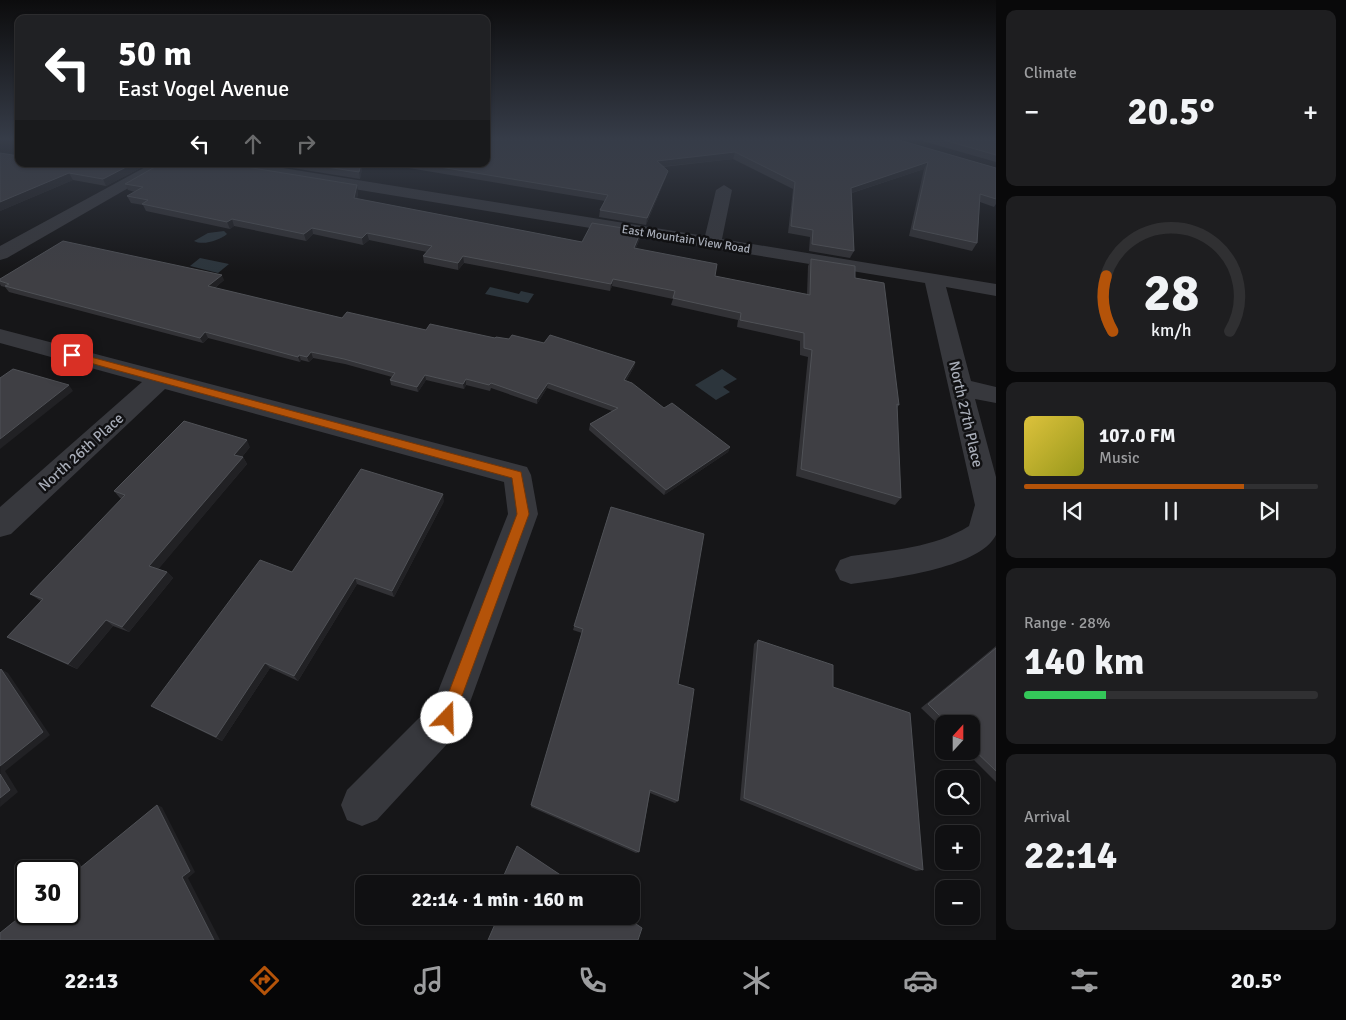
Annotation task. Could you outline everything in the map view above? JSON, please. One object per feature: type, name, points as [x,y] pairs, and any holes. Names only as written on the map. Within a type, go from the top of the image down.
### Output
[{"type":"street","points":[[0,254],[126,184]]},
{"type":"street","name":"East Mountain View Road","points":[[353,184],[934,279]]},
{"type":"street","points":[[712,243],[724,190]]},
{"type":"street","points":[[934,279],[996,290]]},
{"type":"street","name":"North 27th Place","points":[[851,570],[923,559],[960,547],[982,533],[989,506],[934,279]]},
{"type":"street","points":[[0,336],[517,475],[523,514],[447,718],[362,805]]},
{"type":"street","name":"North 26th Place","points":[[0,525],[161,379]]},
{"type":"street","points":[[961,388],[996,395]]},
{"type":"shaded area","points":[[224,231],[227,234],[207,243],[194,241],[208,233]]},
{"type":"shaded area","points":[[200,258],[229,264],[218,273],[190,266]]},
{"type":"shaded area","points":[[490,287],[519,294],[521,291],[534,294],[528,303],[485,294]]},
{"type":"shaded area","points":[[722,369],[737,379],[723,387],[730,392],[716,400],[695,385]]},
{"type":"building","points":[[0,184],[43,184],[0,202]]},
{"type":"building","points":[[125,184],[350,184],[357,185],[354,198],[582,242],[592,223],[641,231],[634,248],[717,264],[715,276],[810,295],[811,259],[855,266],[855,278],[884,283],[899,405],[897,404],[901,498],[801,469],[812,350],[804,348],[804,333],[740,320],[741,313],[673,298],[675,291],[613,279],[611,284],[463,256],[458,263],[423,256],[432,246],[367,233],[362,238],[312,228],[304,234],[232,219],[227,222],[142,204],[148,200],[127,196],[143,187]]},
{"type":"building","points":[[541,184],[662,184],[647,218],[600,210],[608,195]]},
{"type":"building","points":[[795,184],[863,184],[851,188],[854,251],[812,244],[813,230],[791,226]]},
{"type":"building","points":[[923,184],[996,184],[996,199],[980,194],[977,243],[913,229]]},
{"type":"building","points":[[63,241],[222,275],[208,286],[342,318],[347,312],[426,330],[430,324],[495,338],[509,339],[512,335],[544,343],[550,335],[635,362],[624,380],[632,383],[664,408],[672,403],[730,447],[666,490],[590,424],[618,408],[548,383],[537,399],[491,383],[489,385],[466,379],[463,384],[425,375],[417,387],[390,380],[395,373],[344,359],[311,352],[307,357],[299,355],[298,357],[205,332],[200,338],[5,286],[9,284],[0,281],[0,279]]},
{"type":"building","points":[[13,369],[69,385],[0,439],[0,378]]},
{"type":"building","points":[[184,421],[247,440],[234,455],[243,457],[149,566],[167,572],[122,627],[106,620],[68,664],[7,637],[43,599],[30,594],[125,495],[114,491]]},
{"type":"building","points":[[361,469],[443,494],[392,591],[355,578],[294,676],[265,663],[216,737],[151,706],[260,560],[292,572]]},
{"type":"building","points":[[611,507],[704,534],[678,684],[694,689],[678,801],[650,790],[639,852],[531,805],[583,629],[574,626]]},
{"type":"building","points":[[758,640],[833,665],[833,687],[910,713],[923,870],[744,798]]},
{"type":"building","points":[[996,648],[996,771],[980,756],[980,715],[939,715],[928,704]]},
{"type":"building","points":[[0,670],[43,732],[0,766]]},
{"type":"building","points":[[0,774],[10,790],[0,798]]},
{"type":"building","points":[[157,805],[190,871],[182,877],[214,940],[0,940],[0,933],[15,921],[15,925],[80,925],[80,868]]},
{"type":"building","points":[[517,846],[560,875],[504,875]]},
{"type":"building","points":[[495,925],[638,925],[642,928],[638,940],[488,940]]},
{"type":"route","points":[[72,355],[517,475],[523,514],[447,718]]}]
